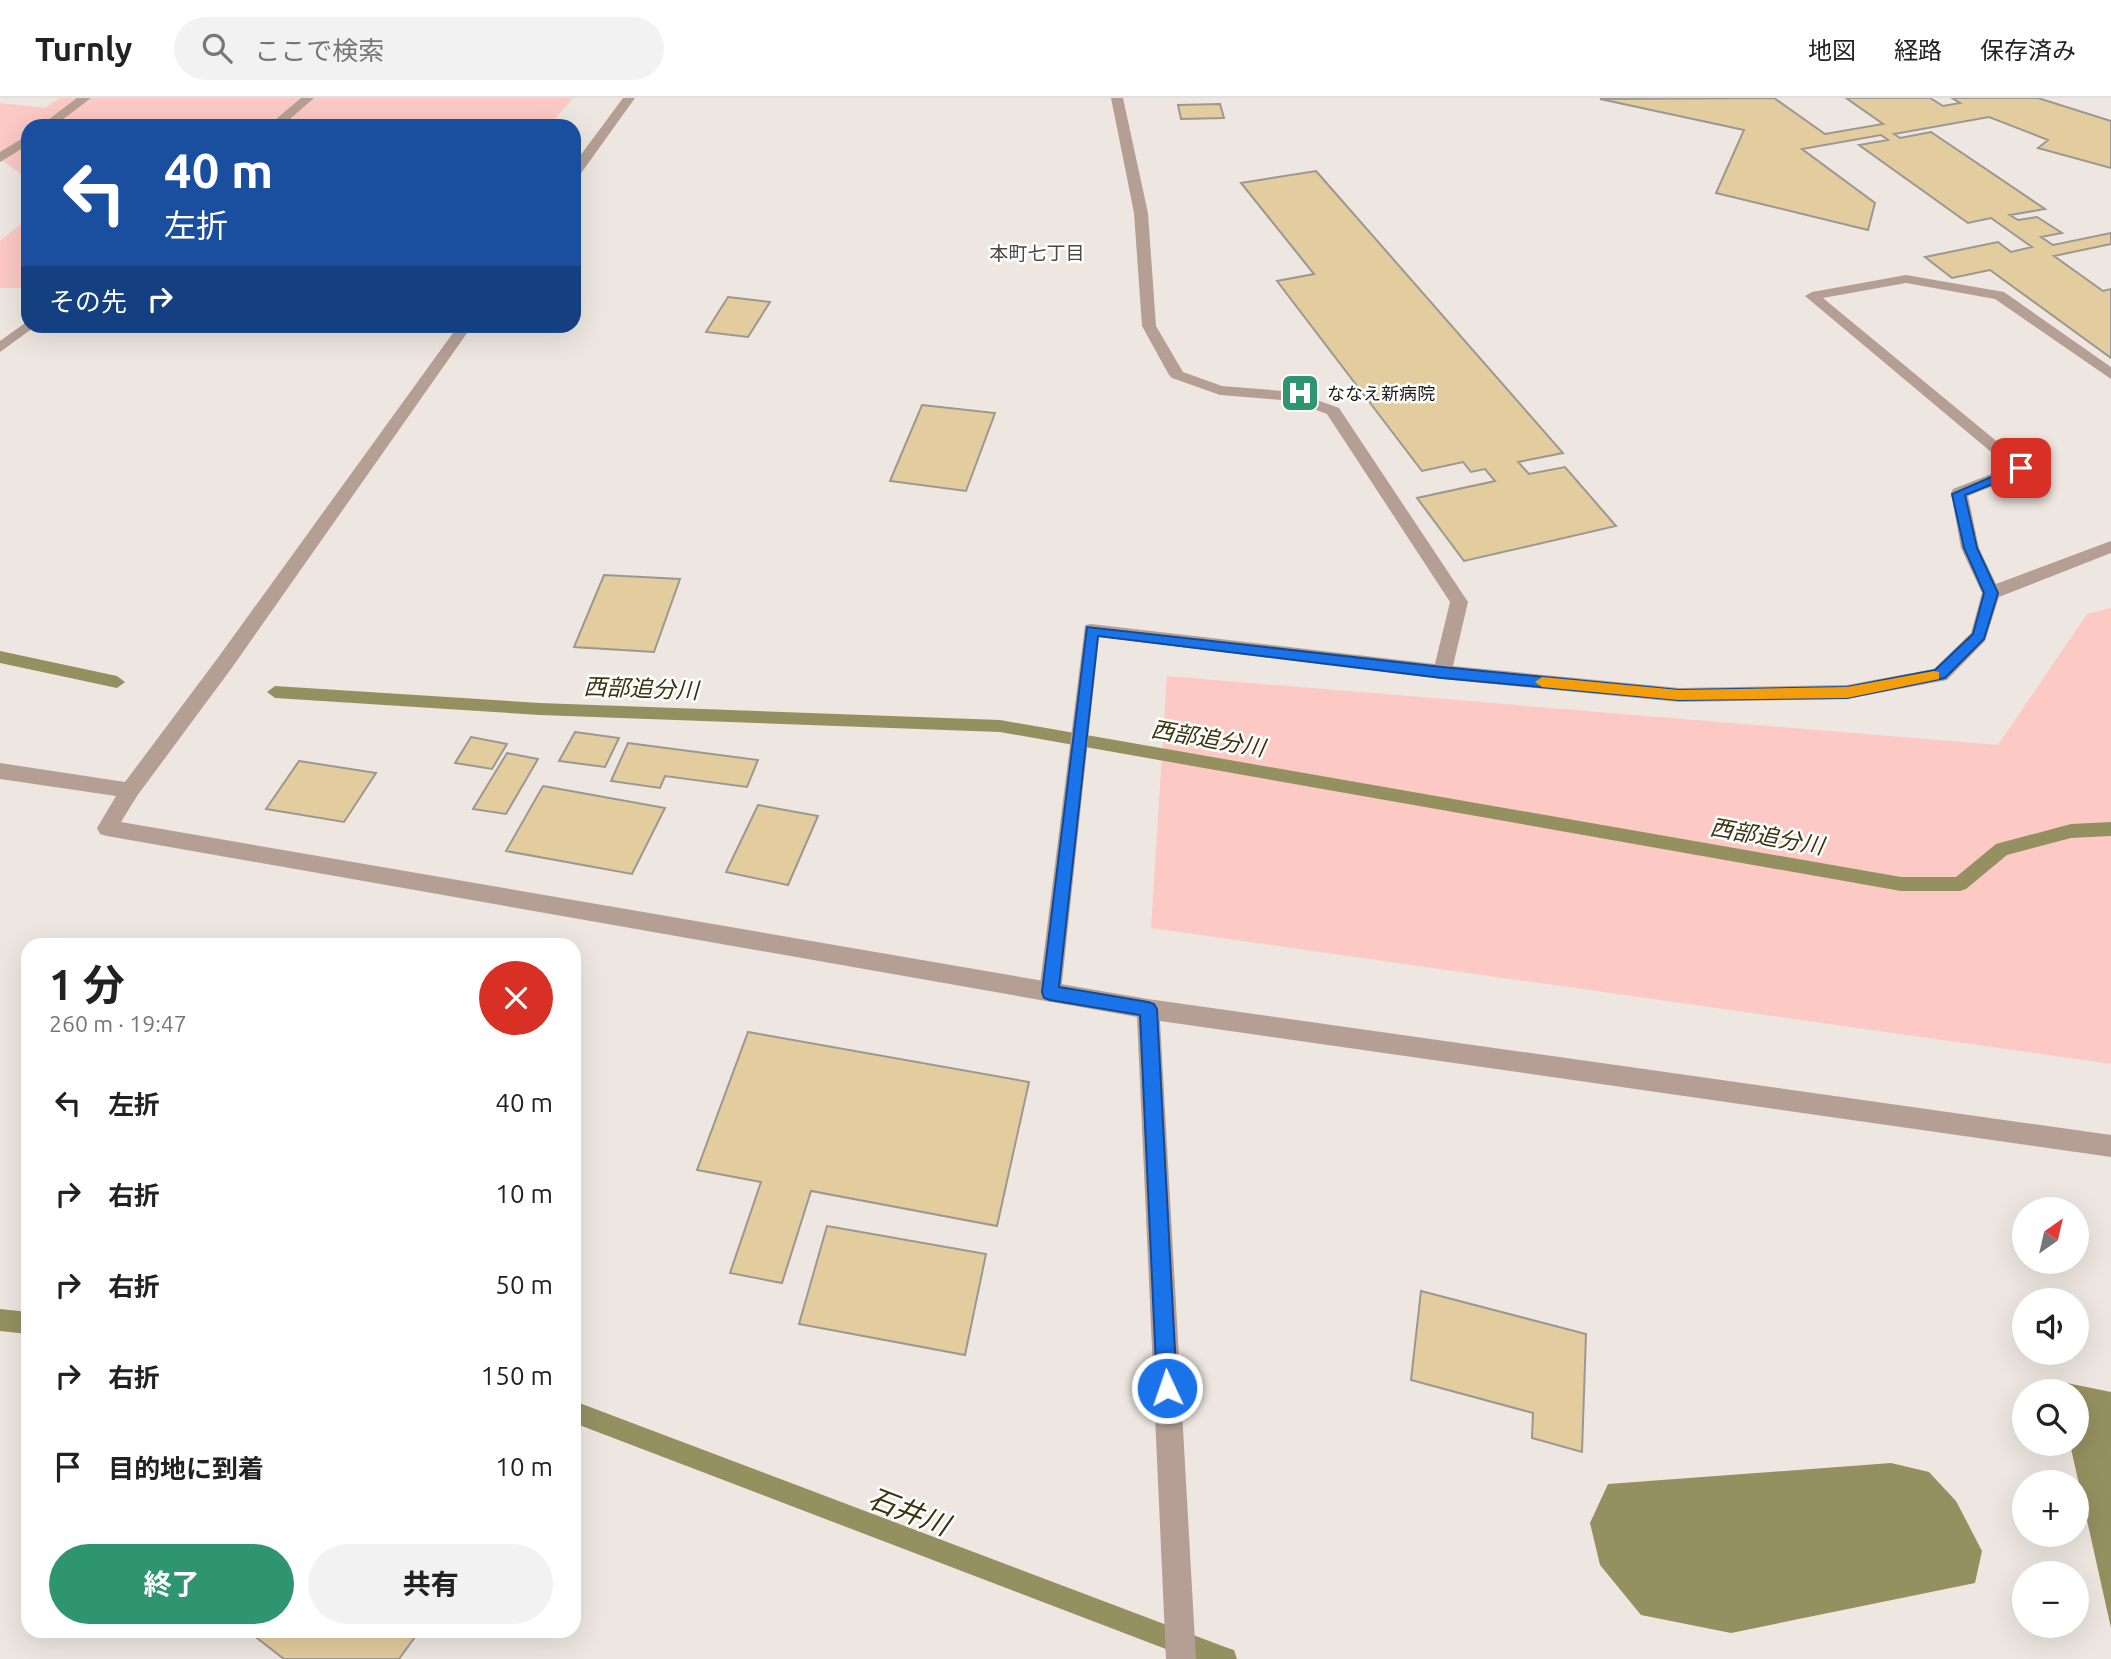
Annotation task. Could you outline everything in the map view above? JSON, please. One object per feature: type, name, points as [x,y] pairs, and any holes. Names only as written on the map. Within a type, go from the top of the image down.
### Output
[{"type":"street","points":[[56,119],[85,98]]},
{"type":"street","points":[[282,119],[308,98]]},
{"type":"street","points":[[581,163],[629,98]]},
{"type":"street","points":[[1117,98],[1141,213],[1149,326],[1177,375],[1220,390],[1295,397],[1333,411],[1459,602],[1442,673]]},
{"type":"street","points":[[0,158],[21,144]]},
{"type":"street","points":[[1050,992],[1091,630],[1442,673],[1679,695],[1847,692],[1940,675],[1979,636],[1991,593],[1970,548],[1959,494],[2021,468],[1812,296],[1906,279],[1999,295],[2111,374]]},
{"type":"street","points":[[0,348],[21,331]]},
{"type":"street","points":[[460,333],[224,664],[130,790],[107,828],[1148,1009],[2111,1146]]},
{"type":"street","points":[[1991,593],[2111,547]]},
{"type":"street","points":[[0,771],[130,790]]},
{"type":"street","points":[[1148,1009],[1181,1659]]},
{"type":"shaded area","points":[[60,98],[573,98],[555,119],[21,119],[21,174],[0,159],[0,103],[45,108]]},
{"type":"shaded area","points":[[21,224],[21,288],[0,288],[0,241]]},
{"type":"shaded area","points":[[2111,608],[2111,1064],[1151,928],[1167,676],[1998,745],[2087,614]]},
{"type":"shaded area","points":[[2089,1388],[2111,1392],[2111,1628],[2089,1529],[2089,1470],[2076,1470],[2073,1456],[2089,1456]]},
{"type":"shaded area","points":[[1891,1463],[1929,1472],[1956,1501],[1982,1551],[1975,1583],[1731,1633],[1641,1615],[1600,1565],[1590,1523],[1608,1484]]},
{"type":"building","points":[[1774,98],[1825,134],[1883,124],[1846,98],[1930,98],[1943,106],[1960,103],[1952,98],[2038,98],[2111,121],[2111,168],[2038,148],[2048,140],[1989,117],[1894,134],[1900,138],[1931,132],[2045,209],[2010,215],[2018,220],[2037,217],[2062,233],[2041,237],[2053,245],[2111,233],[2111,244],[2054,256],[2103,291],[2111,289],[2111,358],[1990,270],[1952,278],[1925,257],[1998,242],[2011,252],[2032,247],[1991,218],[1968,223],[1859,145],[1888,140],[1881,135],[1802,149],[1875,203],[1868,230],[1716,193],[1744,130],[1600,99]]},
{"type":"building","points":[[1220,104],[1224,118],[1181,119],[1178,105]]},
{"type":"building","points":[[1316,171],[1563,453],[1518,462],[1529,474],[1565,467],[1616,526],[1464,561],[1417,498],[1495,481],[1485,469],[1471,472],[1463,462],[1422,471],[1277,281],[1314,274],[1241,183]]},
{"type":"building","points":[[728,297],[770,302],[748,337],[706,332]]},
{"type":"building","points":[[922,405],[995,413],[966,491],[890,481]]},
{"type":"building","points":[[604,575],[680,579],[654,652],[574,647]]},
{"type":"building","points":[[575,732],[619,738],[605,767],[559,761]]},
{"type":"building","points":[[471,737],[507,744],[492,769],[455,763]]},
{"type":"building","points":[[628,743],[758,760],[747,787],[665,776],[660,788],[611,781]]},
{"type":"building","points":[[507,753],[538,759],[506,814],[473,809]]},
{"type":"building","points":[[299,761],[376,773],[344,822],[266,809]]},
{"type":"building","points":[[543,786],[665,808],[632,874],[506,851]]},
{"type":"building","points":[[758,805],[818,816],[788,885],[726,872]]},
{"type":"building","points":[[748,1032],[1029,1082],[997,1226],[811,1191],[782,1283],[730,1273],[761,1182],[697,1170]]},
{"type":"building","points":[[827,1226],[986,1254],[965,1355],[799,1324]]},
{"type":"building","points":[[1421,1291],[1586,1334],[1582,1452],[1532,1438],[1533,1413],[1411,1380]]},
{"type":"building","points":[[257,1638],[414,1638],[399,1659],[284,1659]]},
{"type":"waterway","name":"西部追分川","points":[[0,657],[117,682]]},
{"type":"waterway","name":"西部追分川","points":[[275,692],[540,709],[1000,726],[1901,884],[1960,884],[2002,849],[2071,831],[2111,829]]},
{"type":"waterway","name":"石井川","points":[[0,1320],[21,1322]]},
{"type":"waterway","name":"石井川","points":[[581,1415],[1225,1659]]},
{"type":"slow traffic","points":[[1542,682],[1679,695],[1847,692],[1934,676]]},
{"type":"place","name":"ななえ新病院","points":[[1300,393]]},
{"type":"district","name":"本町七丁目","points":[[1037,253]]},
{"type":"route","points":[[1167,1388],[1148,1009],[1050,992],[1091,630],[1442,673],[1679,695],[1847,692],[1940,675],[1979,636],[1991,593],[1970,548],[1959,494],[2021,468]]}]
